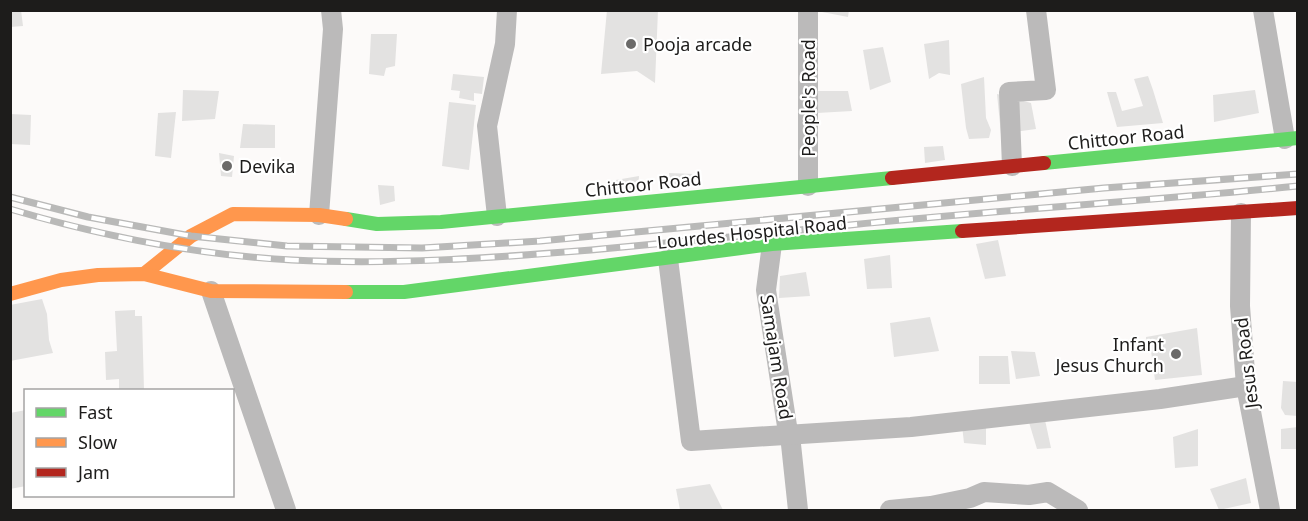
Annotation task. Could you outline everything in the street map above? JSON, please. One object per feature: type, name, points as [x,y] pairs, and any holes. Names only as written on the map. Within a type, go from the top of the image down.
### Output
[{"type":"main road","name":"Chittoor Road","points":[[144,274],[191,236],[233,214],[319,215],[377,224],[441,222],[1291,139]]},
{"type":"main road","name":"Lourdes Hospital Road","points":[[144,274],[211,291],[404,292],[772,244],[1298,208]]},
{"type":"main road","points":[[10,294],[61,280],[98,274],[144,274]]},
{"type":"street","points":[[319,215],[333,28],[331,10]]},
{"type":"street","points":[[497,216],[487,126],[505,44],[507,10]]},
{"type":"street","name":"People's Road","points":[[808,10],[808,186]]},
{"type":"street","points":[[1012,166],[1009,92],[1046,90],[1036,10]]},
{"type":"street","points":[[1263,10],[1291,139]]},
{"type":"street","name":"Jesus Road","points":[[1241,213],[1240,306],[1246,386],[1270,510]]},
{"type":"street","name":"Samajam Road","points":[[772,244],[766,290],[790,435],[798,510]]},
{"type":"street","points":[[668,259],[691,441],[911,427],[1160,399],[1246,386]]},
{"type":"street","points":[[211,291],[286,510]]},
{"type":"street","points":[[890,510],[931,508],[984,492],[1029,495],[1048,492],[1078,510]]},
{"type":"building","points":[[10,10],[21,10],[23,26],[10,27]]},
{"type":"building","name":"Pooja arcade","points":[[607,10],[658,10],[655,83],[637,71],[601,74]]},
{"type":"building","points":[[822,10],[849,10],[848,17],[822,12]]},
{"type":"building","points":[[371,34],[397,34],[395,66],[386,68],[384,76],[369,74]]},
{"type":"building","points":[[949,40],[950,75],[939,73],[929,79],[924,44]]},
{"type":"building","points":[[883,47],[891,82],[870,90],[863,50]]},
{"type":"building","points":[[453,74],[484,77],[482,94],[474,93],[474,101],[459,98],[460,91],[451,90]]},
{"type":"building","points":[[1148,76],[1163,123],[1117,127],[1107,92],[1116,92],[1122,111],[1143,106],[1134,79]]},
{"type":"building","points":[[984,77],[986,118],[991,130],[989,138],[969,139],[961,84]]},
{"type":"building","points":[[183,90],[219,91],[215,119],[182,121]]},
{"type":"building","points":[[1255,90],[1259,113],[1214,122],[1213,95]]},
{"type":"building","points":[[816,91],[848,91],[852,111],[817,113]]},
{"type":"building","points":[[997,94],[1031,103],[1036,129],[1001,134]]},
{"type":"building","points":[[449,102],[476,105],[469,170],[442,166]]},
{"type":"building","points":[[176,112],[171,158],[155,156],[158,113]]},
{"type":"building","points":[[10,114],[31,115],[30,145],[10,144]]},
{"type":"building","points":[[243,124],[275,125],[275,148],[240,148]]},
{"type":"building","points":[[943,146],[945,160],[925,163],[924,147]]},
{"type":"building","name":"Devika","points":[[219,153],[234,156],[232,177],[221,176]]},
{"type":"building","points":[[669,173],[694,174],[695,186],[671,188]]},
{"type":"building","points":[[639,176],[638,189],[608,192],[610,181]]},
{"type":"building","points":[[378,185],[394,186],[395,201],[380,205]]},
{"type":"building","points":[[998,240],[1006,276],[985,279],[976,244]]},
{"type":"building","points":[[890,255],[892,288],[867,289],[864,259]]},
{"type":"building","points":[[806,272],[810,296],[779,298],[780,276]]},
{"type":"building","points":[[42,299],[47,314],[49,340],[53,353],[10,361],[10,305]]},
{"type":"building","points":[[135,310],[135,316],[142,316],[144,389],[119,389],[119,379],[106,380],[105,352],[117,351],[115,311]]},
{"type":"building","points":[[930,317],[939,351],[894,357],[890,323]]},
{"type":"building","name":"Infant Jesus Church","points":[[1197,328],[1202,375],[1155,380],[1151,351],[1146,351],[1146,337]]},
{"type":"building","points":[[1011,351],[1035,352],[1040,376],[1016,379]]},
{"type":"building","points":[[979,356],[1008,356],[1010,384],[979,384]]},
{"type":"building","points":[[1283,381],[1298,382],[1298,416],[1285,415],[1281,408]]},
{"type":"building","points":[[1042,406],[1051,448],[1037,449],[1025,409]]},
{"type":"building","points":[[24,410],[24,486],[10,489],[10,413]]},
{"type":"building","points":[[986,414],[986,445],[964,443],[961,417]]},
{"type":"building","points":[[1298,427],[1298,449],[1281,449],[1281,429]]},
{"type":"building","points":[[1198,429],[1198,466],[1175,468],[1173,437]]},
{"type":"building","points":[[1246,478],[1251,503],[1219,510],[1210,489]]},
{"type":"building","points":[[710,484],[723,510],[680,510],[676,489]]},
{"type":"railway","points":[[10,197],[88,217],[191,236],[287,246],[422,248],[540,241],[1104,188],[1298,174]]},
{"type":"railway","points":[[10,209],[114,236],[221,254],[292,260],[404,261],[591,250],[1298,186]]},
{"type":"traffic: fast","points":[[1044,163],[1298,138]]},
{"type":"traffic: fast","points":[[346,219],[377,224],[441,222],[892,178]]},
{"type":"traffic: fast","points":[[346,292],[404,292],[772,244],[962,231]]},
{"type":"traffic: slow","points":[[144,274],[191,236],[233,214],[319,215],[346,219]]},
{"type":"traffic: slow","points":[[10,294],[61,280],[98,275],[144,274],[211,291],[346,292]]},
{"type":"traffic: jam","points":[[892,178],[1044,163]]},
{"type":"traffic: jam","points":[[962,231],[1298,208]]},
{"type":"place","name":"Pooja arcade","points":[[631,44]]},
{"type":"place","name":"Devika","points":[[227,166]]},
{"type":"place","name":"Infant Jesus Church","points":[[1176,354]]}]
